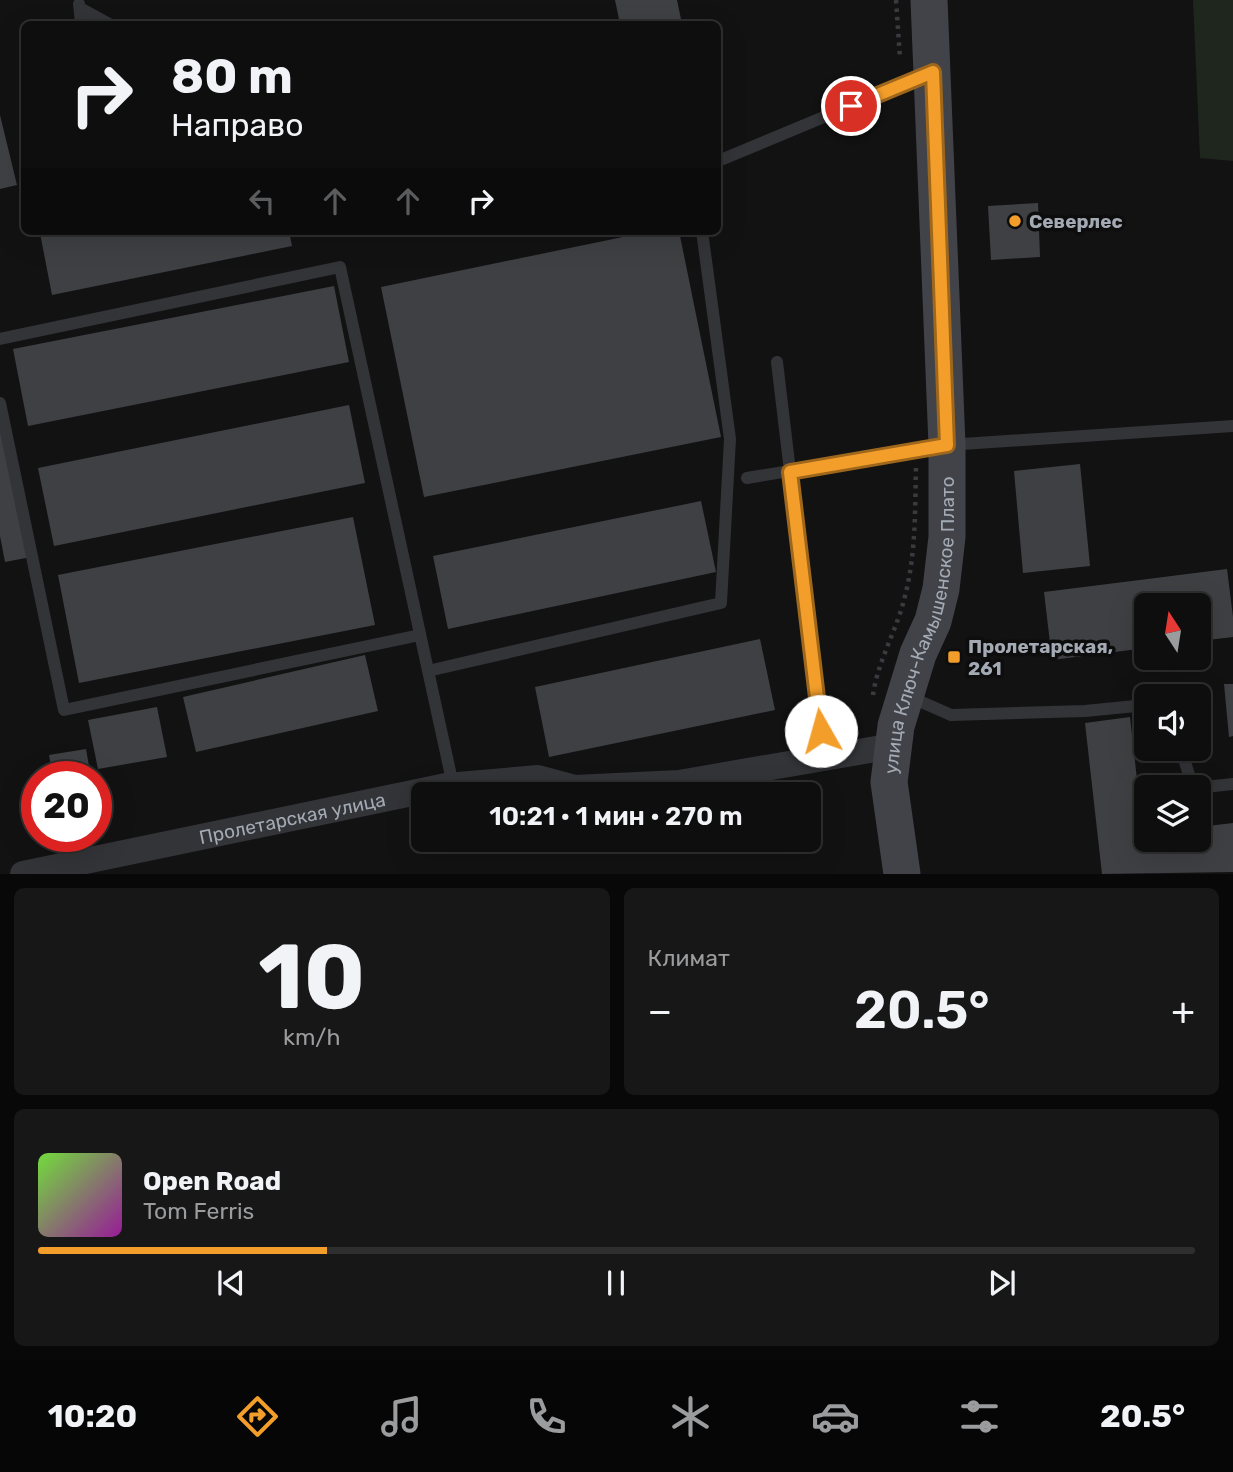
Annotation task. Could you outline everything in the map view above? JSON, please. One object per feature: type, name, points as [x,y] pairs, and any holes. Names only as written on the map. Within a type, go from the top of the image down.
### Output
[{"type":"main road","name":"улица Ключ-Камышенское Плато","points":[[902,873],[889,782],[895,726],[933,621],[941,589],[947,537],[947,445],[929,0]]},
{"type":"street","name":"Пролетарская улица","points":[[685,782],[893,746]]},
{"type":"street","name":"Пролетарская улица","points":[[489,782],[538,778],[553,782]]},
{"type":"street","name":"Пролетарская улица","points":[[23,873],[411,794]]},
{"type":"lane","points":[[79,4],[104,21]]},
{"type":"lane","points":[[723,159],[933,72]]},
{"type":"lane","points":[[428,671],[721,603],[730,439],[703,235]]},
{"type":"lane","points":[[0,339],[340,267],[452,782]]},
{"type":"lane","points":[[777,362],[824,757]]},
{"type":"lane","points":[[0,403],[64,710],[420,635]]},
{"type":"lane","points":[[747,478],[947,445],[1233,426]]},
{"type":"lane","points":[[904,695],[951,715],[1085,711],[1134,706]]},
{"type":"lane","points":[[1211,786],[1233,784]]},
{"type":"shaded area","points":[[1193,0],[1233,0],[1233,161],[1200,158]]},
{"type":"building","points":[[615,0],[677,0],[681,21],[619,21]]},
{"type":"building","points":[[0,115],[17,185],[0,189]]},
{"type":"building","points":[[1038,203],[1040,257],[991,260],[988,206]]},
{"type":"building","points":[[40,235],[290,235],[292,246],[52,295]]},
{"type":"building","points":[[633,235],[680,235],[721,437],[424,497],[381,287]]},
{"type":"building","points":[[334,286],[349,362],[28,426],[13,349]]},
{"type":"building","points":[[349,405],[365,483],[54,546],[38,468]]},
{"type":"building","points":[[0,411],[31,557],[5,562],[0,536]]},
{"type":"building","points":[[1080,464],[1090,566],[1023,573],[1014,471]]},
{"type":"building","points":[[701,501],[716,572],[448,629],[433,556]]},
{"type":"building","points":[[353,517],[375,625],[79,683],[58,575]]},
{"type":"building","points":[[1227,569],[1233,637],[1211,640],[1211,593],[1134,593],[1134,650],[1052,660],[1044,592]]},
{"type":"building","points":[[760,639],[775,710],[549,757],[535,687]]},
{"type":"building","points":[[365,655],[378,711],[196,752],[183,697]]},
{"type":"building","points":[[1224,684],[1233,684],[1233,736],[1229,737]]},
{"type":"building","points":[[157,707],[167,757],[112,767],[112,761],[96,761],[88,720]]},
{"type":"building","points":[[1130,717],[1136,775],[1134,775],[1134,852],[1211,852],[1211,826],[1233,823],[1233,872],[1102,874],[1085,723]]},
{"type":"building","points":[[86,749],[88,761],[50,761],[49,755]]},
{"type":"place","name":"Северлес","points":[[1015,221]]},
{"type":"place","name":"Пролетарская, 261","points":[[954,657]]},
{"type":"route","points":[[821,731],[790,472],[947,445],[933,72],[851,106]]}]
